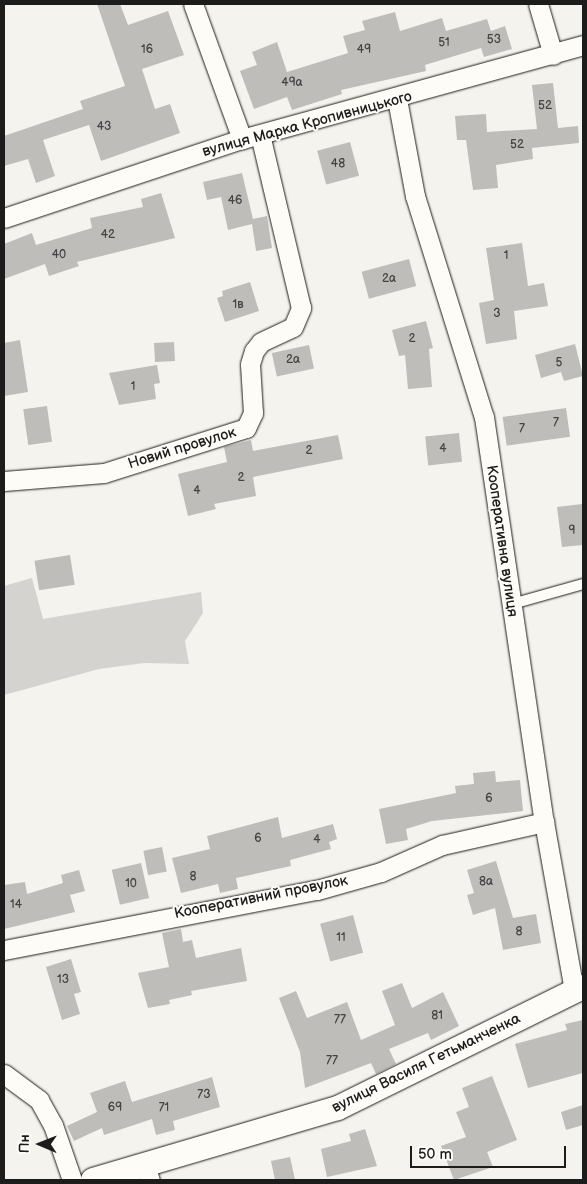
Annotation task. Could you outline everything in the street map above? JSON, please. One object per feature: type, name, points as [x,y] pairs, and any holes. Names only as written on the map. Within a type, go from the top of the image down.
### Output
[{"type":"street","name":"Новий провулок","points":[[4,481],[104,473],[246,428],[253,413],[250,364],[254,351],[261,342],[293,327],[301,308],[251,137],[193,4]]},
{"type":"street","points":[[538,4],[554,55]]},
{"type":"street","name":"вулиця Марка Кропивницького","points":[[4,218],[251,137],[396,99],[554,55],[583,45]]},
{"type":"street","name":"Кооперативна вулиця","points":[[396,99],[415,196],[484,417],[544,822],[579,989]]},
{"type":"street","name":"Кооперативний провулок","points":[[4,950],[317,890],[381,872],[442,845],[544,822]]},
{"type":"street","name":"вулиця Василя Гетьманченка","points":[[93,1180],[147,1172],[338,1108],[579,989]]},
{"type":"street","points":[[4,1074],[39,1100],[54,1125],[72,1180]]},
{"type":"lane","points":[[512,604],[583,584]]},
{"type":"shaded area","points":[[32,578],[43,619],[201,592],[203,613],[185,641],[189,664],[144,663],[99,669],[4,695],[4,586]]},
{"type":"building","points":[[97,4],[120,4],[128,25],[168,11],[184,55],[142,69],[155,109],[170,104],[180,133],[101,161],[89,125],[43,140],[55,176],[36,183],[28,159],[4,166],[4,136],[83,109],[80,101],[125,86]]},
{"type":"building","points":[[395,12],[400,31],[442,18],[446,31],[487,19],[491,31],[505,26],[512,49],[484,57],[481,48],[425,65],[426,71],[341,90],[342,94],[292,110],[287,97],[254,109],[240,71],[257,65],[252,52],[277,42],[287,72],[348,53],[343,36],[365,30],[362,21]]},
{"type":"building","points":[[553,83],[558,128],[578,126],[579,143],[532,148],[533,159],[496,165],[498,188],[473,190],[466,140],[457,140],[455,116],[486,114],[487,132],[537,129],[532,85]]},
{"type":"building","points":[[350,142],[359,176],[326,185],[317,151]]},
{"type":"building","points":[[242,173],[253,219],[267,216],[272,248],[256,251],[252,224],[228,230],[221,197],[207,200],[203,182]]},
{"type":"building","points":[[161,193],[175,238],[77,262],[79,266],[49,276],[45,264],[4,279],[4,244],[32,233],[36,245],[92,228],[90,218],[143,207],[141,199]]},
{"type":"building","points":[[522,243],[528,286],[544,283],[548,306],[514,311],[517,339],[486,344],[479,303],[494,300],[486,248]]},
{"type":"building","points":[[409,259],[416,286],[369,299],[362,272]]},
{"type":"building","points":[[250,282],[259,311],[225,322],[217,298],[223,296],[222,291]]},
{"type":"building","points":[[426,321],[433,348],[429,349],[432,387],[408,389],[405,355],[399,356],[392,330]]},
{"type":"building","points":[[20,340],[28,392],[4,396],[4,343]]},
{"type":"building","points":[[174,342],[175,361],[155,362],[154,343]]},
{"type":"building","points":[[575,344],[583,376],[564,381],[561,372],[541,378],[535,355]]},
{"type":"building","points":[[309,345],[314,368],[277,376],[272,353]]},
{"type":"building","points":[[157,365],[160,383],[154,384],[156,399],[119,405],[109,373]]},
{"type":"building","points":[[47,406],[52,442],[28,445],[23,409]]},
{"type":"building","points":[[566,408],[570,437],[507,446],[503,417]]},
{"type":"building","points":[[459,433],[462,462],[428,465],[425,437]]},
{"type":"building","points":[[338,435],[343,459],[253,477],[256,496],[214,504],[216,509],[188,516],[178,474],[227,462],[224,447],[251,440],[253,451]]},
{"type":"building","points":[[582,504],[583,545],[562,547],[557,507]]},
{"type":"building","points":[[70,555],[75,585],[39,590],[34,561]]},
{"type":"building","points":[[495,771],[496,782],[520,780],[523,811],[432,821],[406,829],[408,840],[386,844],[379,809],[456,793],[455,786],[474,784],[473,773]]},
{"type":"building","points":[[278,817],[282,838],[333,824],[337,839],[329,842],[331,849],[290,860],[291,866],[236,878],[238,889],[220,893],[218,884],[181,893],[172,858],[210,849],[207,836]]},
{"type":"building","points":[[162,847],[167,872],[148,875],[143,851]]},
{"type":"building","points":[[496,861],[513,918],[536,914],[541,943],[503,950],[495,908],[473,915],[467,895],[474,893],[467,870]]},
{"type":"building","points":[[141,863],[149,898],[120,905],[112,870]]},
{"type":"building","points":[[79,870],[85,891],[70,895],[75,912],[4,929],[4,885],[25,882],[27,894],[63,883],[61,875]]},
{"type":"building","points":[[353,915],[363,953],[330,961],[320,924]]},
{"type":"building","points":[[181,929],[183,942],[192,940],[196,958],[241,948],[247,981],[191,991],[192,995],[169,1000],[170,1004],[148,1008],[138,973],[169,967],[162,933]]},
{"type":"building","points":[[71,959],[81,992],[74,994],[80,1014],[62,1020],[46,967]]},
{"type":"building","points":[[402,983],[412,1008],[443,992],[459,1026],[431,1040],[428,1033],[389,1049],[396,1064],[376,1074],[371,1063],[305,1088],[300,1052],[279,998],[296,991],[307,1018],[347,1002],[361,1040],[395,1025],[382,991]]},
{"type":"building","points":[[583,1020],[583,1073],[528,1088],[515,1044],[567,1030],[565,1024]]},
{"type":"building","points":[[492,1076],[517,1140],[487,1152],[493,1167],[454,1180],[441,1146],[466,1137],[456,1112],[469,1107],[462,1088]]},
{"type":"building","points":[[212,1077],[220,1107],[173,1121],[175,1130],[156,1135],[152,1119],[104,1135],[102,1128],[74,1141],[67,1126],[97,1112],[90,1093],[125,1081],[132,1102]]},
{"type":"building","points":[[583,1105],[583,1125],[566,1130],[561,1112]]},
{"type":"building","points":[[365,1129],[377,1166],[327,1177],[321,1149],[351,1141],[349,1134]]},
{"type":"building","points":[[290,1157],[295,1180],[275,1180],[271,1161]]}]
